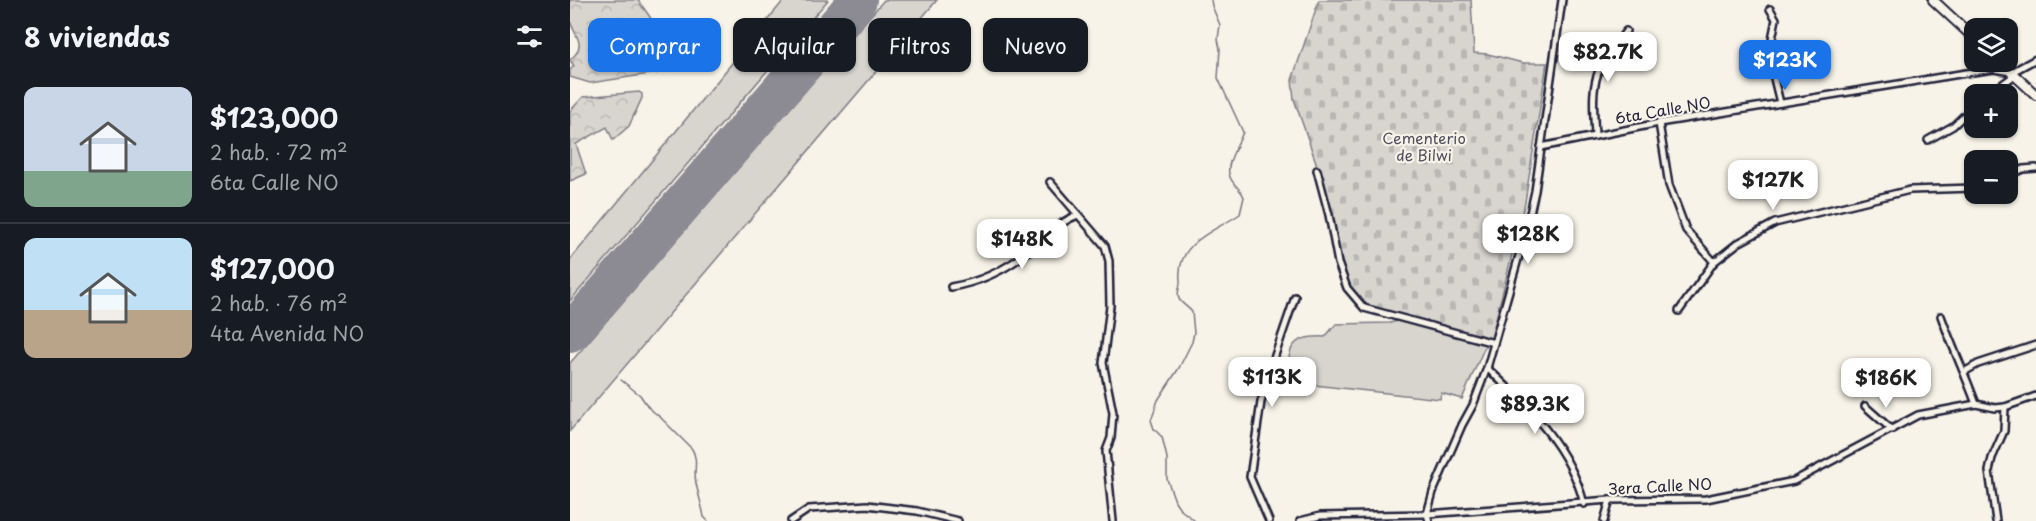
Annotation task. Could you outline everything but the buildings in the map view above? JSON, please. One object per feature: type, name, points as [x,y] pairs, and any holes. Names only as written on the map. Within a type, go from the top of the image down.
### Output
[{"type":"street","points":[[1429,521],[1427,514],[1433,492],[1473,405],[1487,368],[1533,201],[1562,0]]},
{"type":"street","points":[[1934,0],[1964,28]]},
{"type":"street","points":[[1770,9],[1776,19],[1772,39],[1771,66],[1780,104]]},
{"type":"street","points":[[1596,136],[1593,96],[1598,73],[1626,31]]},
{"type":"street","points":[[2002,84],[2036,59]]},
{"type":"street","name":"6ta Calle NO","points":[[1541,147],[1659,123],[1966,73],[1994,69],[2014,74]]},
{"type":"street","points":[[2012,72],[2036,95]]},
{"type":"street","points":[[1928,140],[1953,126],[1964,116]]},
{"type":"street","points":[[1659,123],[1669,185],[1686,231],[1714,262]]},
{"type":"street","points":[[2018,171],[2036,168]]},
{"type":"street","points":[[1317,170],[1338,263],[1347,288],[1364,308],[1494,343]]},
{"type":"street","points":[[1050,182],[1105,246],[1109,261],[1110,306],[1103,363],[1113,413],[1111,438],[1106,452],[1113,521]]},
{"type":"street","points":[[1678,311],[1714,262],[1738,243],[1775,223],[1910,190],[1964,188]]},
{"type":"street","points":[[951,287],[973,284],[992,275],[1028,252],[1059,224],[1078,215]]},
{"type":"street","points":[[1269,521],[1250,477],[1261,402],[1295,297]]},
{"type":"street","points":[[1941,316],[1976,404]]},
{"type":"street","points":[[1964,372],[1978,364],[2036,345]]},
{"type":"street","points":[[1487,368],[1529,408],[1549,435],[1580,487],[1584,504]]},
{"type":"street","name":"3era Calle NO","points":[[1300,521],[1320,516],[1427,514],[1584,504],[1610,500],[1706,499],[1794,481],[1918,415],[1976,404],[1995,408],[2005,407],[2036,396]]},
{"type":"street","points":[[1865,406],[1892,429]]},
{"type":"street","points":[[1996,521],[1989,471],[2004,431],[2005,407]]},
{"type":"street","points":[[1604,521],[1610,500]]},
{"type":"street","points":[[791,521],[809,509],[867,505],[915,510],[958,521]]},
{"type":"green space","points":[[570,0],[638,0],[651,18],[588,18],[588,72],[662,72],[590,83],[570,77],[570,70],[574,66],[570,60],[576,54],[579,44],[570,20]]},
{"type":"green space","points":[[784,0],[828,0],[813,18],[769,18]]},
{"type":"green space","points":[[884,0],[937,0],[922,18],[868,18]]},
{"type":"green space","name":"Cementerio de Bilwi","points":[[1319,0],[1471,0],[1474,53],[1488,54],[1523,63],[1547,63],[1525,202],[1491,339],[1365,305],[1351,287],[1341,263],[1319,171],[1294,99],[1292,80]]},
{"type":"green space","points":[[868,18],[868,72],[876,72],[570,431],[570,363],[822,72],[856,72],[856,32]]},
{"type":"green space","points":[[733,62],[733,72],[766,72],[570,301],[570,260]]},
{"type":"green space","points":[[639,92],[642,98],[629,126],[613,140],[607,127],[576,144],[586,174],[570,181],[570,111],[583,97]]},
{"type":"green space","points":[[1401,320],[1486,344],[1462,399],[1441,393],[1440,399],[1287,382],[1290,354],[1297,342],[1313,337],[1325,337],[1336,324],[1390,323]]},
{"type":"waterway","points":[[1195,521],[1181,510],[1175,501],[1167,479],[1167,458],[1162,437],[1154,429],[1151,420],[1158,400],[1179,368],[1194,333],[1192,312],[1178,296],[1180,267],[1184,256],[1199,240],[1240,214],[1244,197],[1231,180],[1229,172],[1230,161],[1243,132],[1218,78],[1220,25],[1211,0]]},
{"type":"waterway","points":[[621,380],[640,395],[649,408],[692,449],[695,458],[695,478],[704,517],[708,521]]},
{"type":"runway","points":[[570,333],[858,0]]}]
